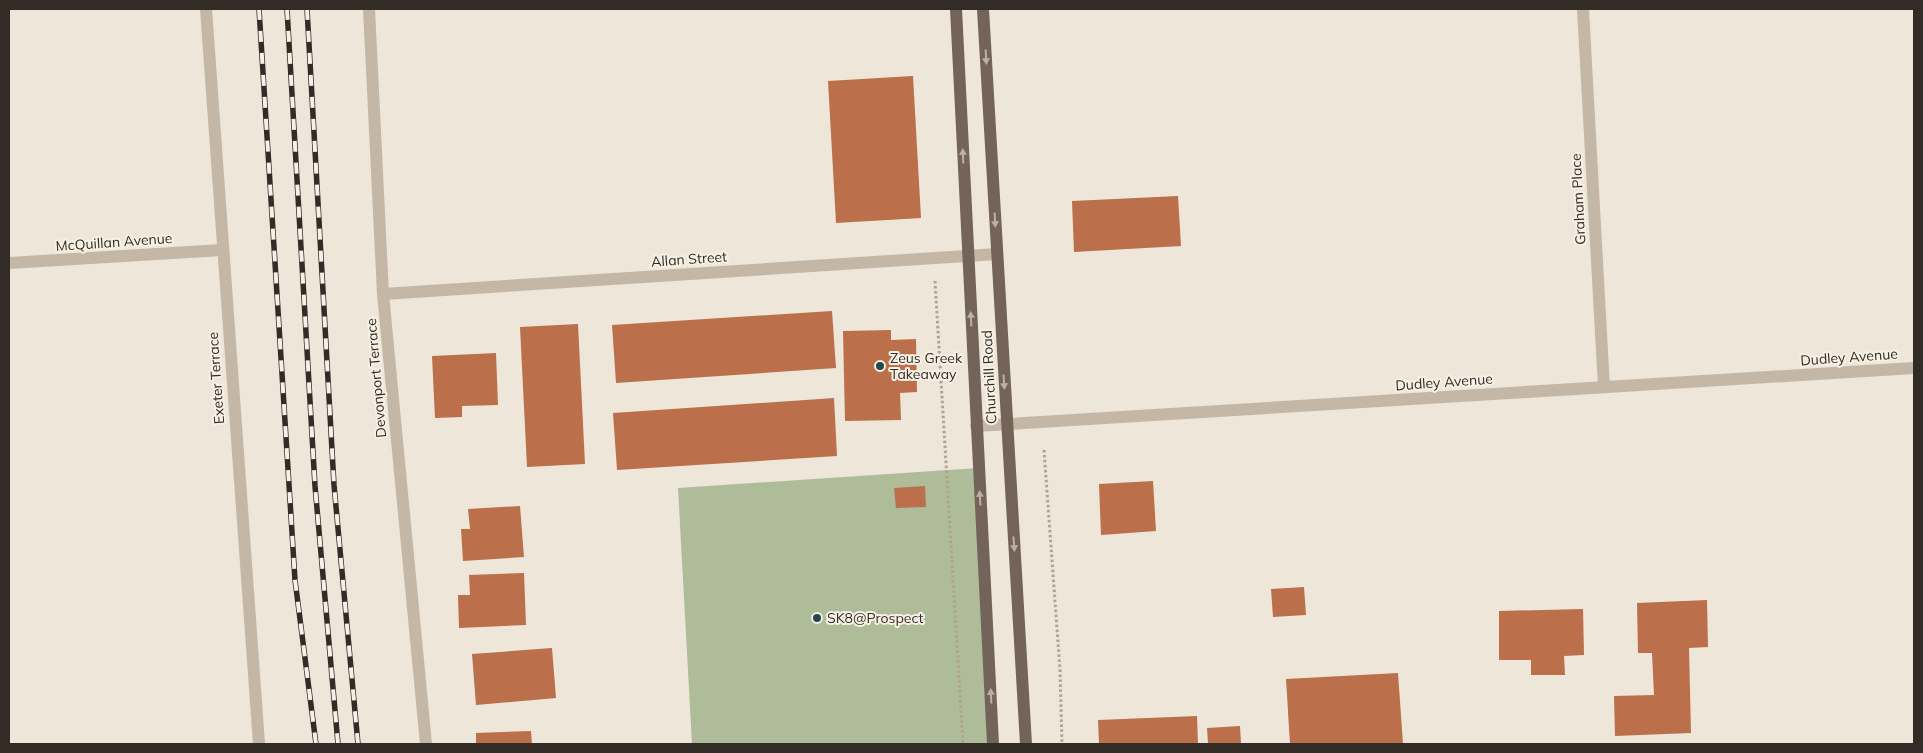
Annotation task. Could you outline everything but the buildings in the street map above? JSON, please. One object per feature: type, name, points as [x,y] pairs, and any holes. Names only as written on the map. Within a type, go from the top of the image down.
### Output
[{"type":"main road","name":"Churchill Road","points":[[956,9],[993,744]]},
{"type":"main road","name":"Churchill Road","points":[[983,9],[1026,744]]},
{"type":"street","name":"Exeter Terrace","points":[[206,9],[259,744]]},
{"type":"street","name":"Devonport Terrace","points":[[369,9],[383,294],[426,744]]},
{"type":"street","name":"Graham Place","points":[[1582,9],[1604,388]]},
{"type":"street","name":"McQuillan Avenue","points":[[9,263],[222,250]]},
{"type":"street","name":"Allan Street","points":[[383,294],[997,254]]},
{"type":"street","name":"Dudley Avenue","points":[[976,426],[1914,368]]},
{"type":"path","points":[[934,257],[963,744]]},
{"type":"path","points":[[1044,450],[1060,670],[1062,744]]},
{"type":"green space","points":[[978,468],[993,744],[692,744],[678,488]]},
{"type":"railway","points":[[259,9],[295,580],[316,744]]},
{"type":"railway","points":[[287,9],[315,486],[338,744]]},
{"type":"railway","points":[[307,9],[334,485],[358,744]]},
{"type":"place","name":"Zeus Greek Takeaway","points":[[880,366]]},
{"type":"place","name":"SK8@Prospect","points":[[817,618]]}]
